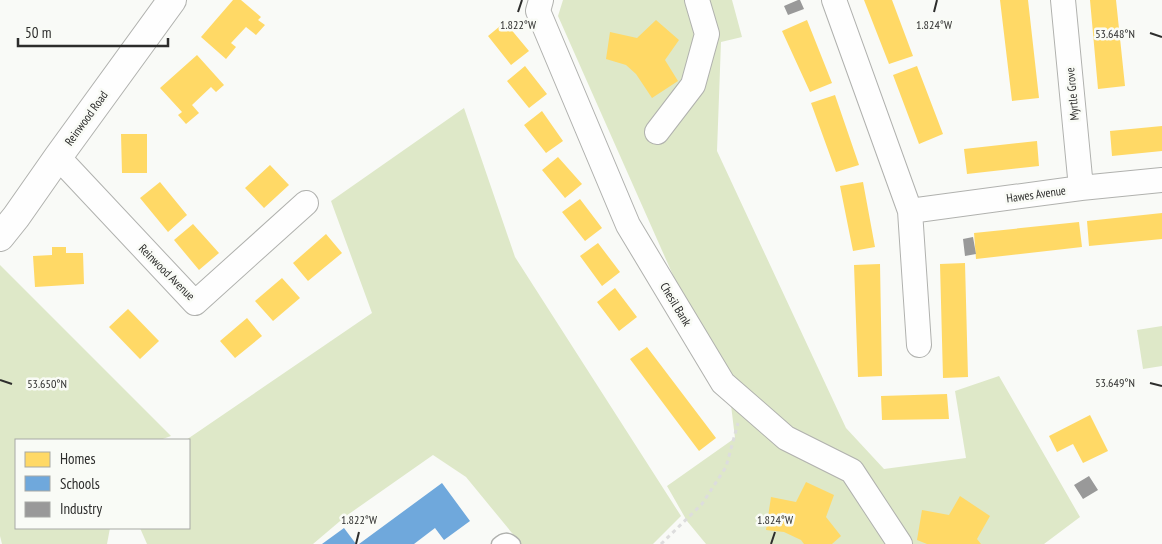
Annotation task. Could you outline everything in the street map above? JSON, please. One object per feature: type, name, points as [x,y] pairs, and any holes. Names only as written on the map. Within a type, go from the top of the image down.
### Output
[{"type":"street","name":"Reinwood Road","points":[[0,237],[172,0]]},
{"type":"street","name":"Chesil Bank","points":[[541,0],[538,11],[628,225],[723,383],[786,438],[852,471],[900,544]]},
{"type":"street","points":[[657,132],[694,85],[707,34],[698,0]]},
{"type":"street","points":[[834,0],[910,211],[919,345]]},
{"type":"street","name":"Myrtle Grove","points":[[1063,0],[1081,188]]},
{"type":"street","name":"Reinwood Avenue","points":[[58,157],[195,303],[306,204]]},
{"type":"street","name":"Hawes Avenue","points":[[910,211],[1081,188],[1162,180]]},
{"type":"lane","points":[[498,544],[502,540],[507,540],[514,544]]},
{"type":"path","points":[[661,544],[702,504],[726,467],[744,402]]},
{"type":"green space","points":[[563,0],[732,0],[742,37],[721,42],[717,151],[846,428],[884,469],[966,458],[955,391],[999,376],[1080,517],[1044,544],[706,544],[687,521],[667,486],[735,438],[727,372],[684,300],[558,16]]},
{"type":"green space","points":[[464,108],[515,257],[681,516],[653,544],[521,544],[466,477],[433,455],[346,516],[313,544],[147,544],[140,529],[190,529],[190,439],[187,439],[372,313],[331,201]]},
{"type":"green space","points":[[0,265],[171,436],[163,439],[15,439],[15,529],[110,529],[107,544],[2,544],[0,536]]},
{"type":"green space","points":[[1162,326],[1162,366],[1143,369],[1137,330]]},
{"type":"building: Homes","points":[[233,0],[241,0],[261,17],[258,20],[265,25],[256,35],[246,27],[231,43],[236,47],[226,59],[201,37]]},
{"type":"building: Homes","points":[[864,0],[892,0],[913,56],[889,64]]},
{"type":"building: Homes","points":[[1000,0],[1028,0],[1039,98],[1012,101]]},
{"type":"building: Homes","points":[[1090,0],[1116,0],[1125,86],[1098,89]]},
{"type":"building: Homes","points":[[656,20],[679,40],[665,60],[678,81],[652,98],[636,74],[626,65],[606,59],[610,32],[637,38]]},
{"type":"building: Homes","points":[[807,20],[832,83],[810,92],[782,31]]},
{"type":"building: Homes","points":[[505,22],[529,51],[511,65],[488,36]]},
{"type":"building: Homes","points":[[197,55],[224,85],[216,92],[211,87],[192,105],[199,113],[186,124],[178,115],[182,112],[160,88]]},
{"type":"building: Homes","points":[[525,66],[547,94],[529,108],[507,81]]},
{"type":"building: Homes","points":[[917,66],[943,134],[919,144],[893,75]]},
{"type":"building: Homes","points":[[835,95],[859,165],[836,172],[811,103]]},
{"type":"building: Homes","points":[[542,111],[563,141],[546,153],[524,125]]},
{"type":"building: Homes","points":[[1162,126],[1162,151],[1112,156],[1110,131]]},
{"type":"building: Homes","points":[[121,134],[147,134],[147,173],[122,173]]},
{"type":"building: Homes","points":[[1037,141],[1039,166],[967,174],[964,149]]},
{"type":"building: Homes","points":[[558,157],[582,184],[565,198],[542,170]]},
{"type":"building: Homes","points":[[270,165],[289,185],[264,208],[245,188]]},
{"type":"building: Homes","points":[[160,182],[187,215],[168,232],[140,198]]},
{"type":"building: Homes","points":[[863,182],[875,247],[853,251],[840,186]]},
{"type":"building: Homes","points":[[580,199],[602,228],[585,241],[562,212]]},
{"type":"building: Homes","points":[[1162,213],[1162,239],[1089,246],[1087,221]]},
{"type":"building: Homes","points":[[1079,222],[1082,247],[976,259],[974,233]]},
{"type":"building: Homes","points":[[193,224],[219,253],[199,270],[174,240]]},
{"type":"building: Homes","points":[[326,234],[342,253],[308,281],[293,263]]},
{"type":"building: Homes","points":[[598,243],[620,272],[602,286],[580,256]]},
{"type":"building: Homes","points":[[52,247],[66,247],[66,253],[83,253],[84,284],[35,287],[33,256],[52,255]]},
{"type":"building: Homes","points":[[965,263],[968,377],[943,378],[940,264]]},
{"type":"building: Homes","points":[[880,264],[882,376],[858,377],[854,265]]},
{"type":"building: Homes","points":[[282,278],[300,298],[273,321],[255,301]]},
{"type":"building: Homes","points":[[615,288],[637,317],[619,331],[597,302]]},
{"type":"building: Homes","points":[[128,309],[159,341],[140,359],[109,327]]},
{"type":"building: Homes","points":[[247,318],[262,336],[235,358],[220,341]]},
{"type":"building: Homes","points":[[647,347],[716,438],[699,451],[630,359]]},
{"type":"building: Homes","points":[[947,394],[949,419],[882,420],[881,396]]},
{"type":"building: Homes","points":[[1090,415],[1108,451],[1083,463],[1073,444],[1057,452],[1049,436]]},
{"type":"building: Homes","points":[[806,482],[834,495],[826,517],[841,536],[832,544],[804,544],[801,540],[784,532],[766,530],[771,497],[796,502]]},
{"type":"building: Homes","points":[[960,496],[990,516],[977,539],[981,544],[927,544],[917,540],[922,510],[949,515]]},
{"type":"building: Schools","points":[[442,483],[470,521],[444,540],[435,528],[414,544],[359,544]]},
{"type":"building: Schools","points":[[344,528],[356,544],[322,544]]},
{"type":"building: Industry","points":[[800,0],[804,9],[788,15],[784,6]]},
{"type":"building: Industry","points":[[973,237],[976,254],[965,256],[963,239]]},
{"type":"building: Industry","points":[[1089,476],[1098,490],[1083,499],[1074,485]]}]
